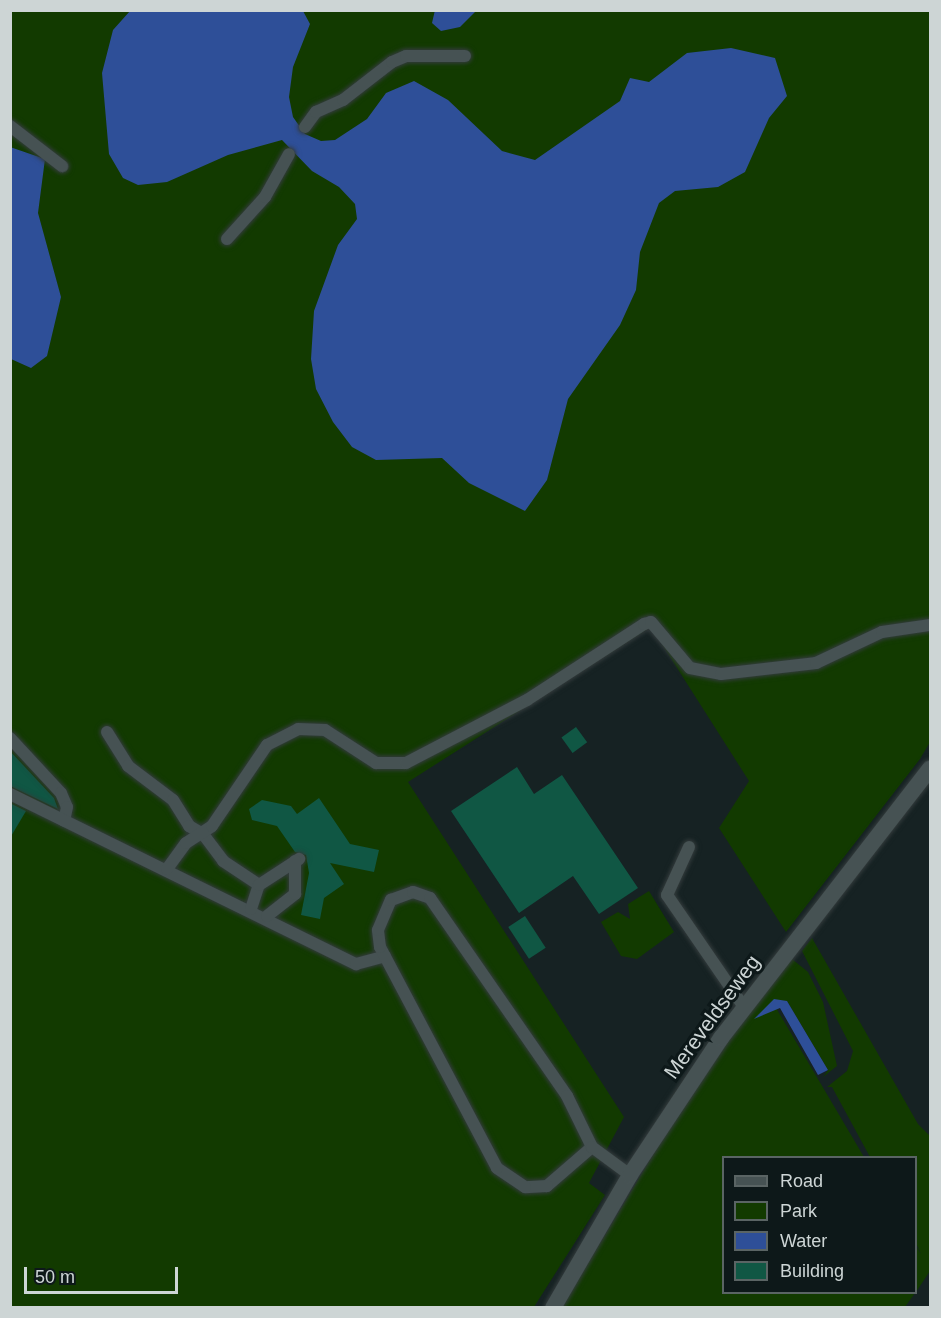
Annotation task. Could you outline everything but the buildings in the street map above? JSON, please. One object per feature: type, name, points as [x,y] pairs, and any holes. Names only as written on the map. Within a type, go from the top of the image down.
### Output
[{"type":"street","name":"Mereveldseweg","points":[[553,1308],[630,1175],[744,1007],[930,769]]},
{"type":"lane","points":[[305,127],[316,112],[343,100],[392,62],[422,54],[465,56]]},
{"type":"lane","points":[[10,126],[62,166]]},
{"type":"lane","points":[[227,239],[265,197],[289,154]]},
{"type":"lane","points":[[167,869],[186,843],[203,834],[267,745],[298,729],[325,730],[376,763],[406,763],[527,700],[644,624],[651,622],[690,668],[721,674],[816,663],[882,632],[930,625]]},
{"type":"lane","points":[[107,732],[128,766],[162,789],[189,826],[203,834],[223,861],[259,885]]},
{"type":"lane","points":[[10,738],[61,793],[67,807],[64,821]]},
{"type":"lane","points":[[10,794],[267,916],[356,964],[385,956]]},
{"type":"lane","points":[[689,847],[667,895],[744,1007]]},
{"type":"lane","points":[[251,909],[259,885],[297,860],[296,894],[267,916]]},
{"type":"lane","points":[[592,1147],[547,1186],[525,1187],[497,1168],[385,956],[378,930],[391,900],[413,892],[430,898],[567,1096],[592,1147],[630,1175]]},
{"type":"green space","points":[[10,11],[930,11],[930,742],[920,759],[786,932],[719,828],[749,781],[651,627],[408,782],[624,1117],[589,1183],[605,1195],[534,1307],[11,1307]]},
{"type":"green space","points":[[649,891],[674,932],[637,959],[621,956],[601,922],[618,912],[630,919],[628,904]]},
{"type":"green space","points":[[812,938],[918,1124],[930,1136],[930,1271],[917,1290],[917,1248],[921,1254],[917,1245],[917,1156],[869,1156],[832,1087],[827,1087],[847,1071],[853,1051],[802,951]]},
{"type":"green space","points":[[792,959],[808,972],[823,1002],[837,1066],[823,1077],[828,1070],[787,1001],[772,1001],[863,1156],[722,1156],[722,1294],[914,1294],[905,1307],[561,1308],[710,1060]]},
{"type":"water","points":[[435,10],[476,11],[460,27],[441,31],[432,23]]},
{"type":"water","points":[[130,11],[303,11],[310,24],[293,67],[289,97],[293,117],[305,134],[321,141],[335,140],[367,119],[386,93],[414,81],[448,100],[502,151],[535,160],[620,101],[630,78],[649,82],[687,53],[731,48],[775,58],[787,96],[769,118],[745,172],[718,187],[675,191],[659,203],[640,252],[636,290],[620,325],[568,399],[547,480],[525,511],[469,483],[442,458],[376,460],[352,447],[333,422],[316,389],[311,359],[314,311],[338,245],[357,219],[355,204],[339,187],[312,171],[282,140],[228,155],[167,182],[138,185],[123,178],[109,154],[102,73],[113,30]]},
{"type":"water","points":[[10,147],[45,159],[38,213],[61,297],[47,356],[31,368],[11,359]]},
{"type":"water","points":[[774,999],[787,1001],[828,1070],[818,1075],[780,1008],[754,1019]]}]
